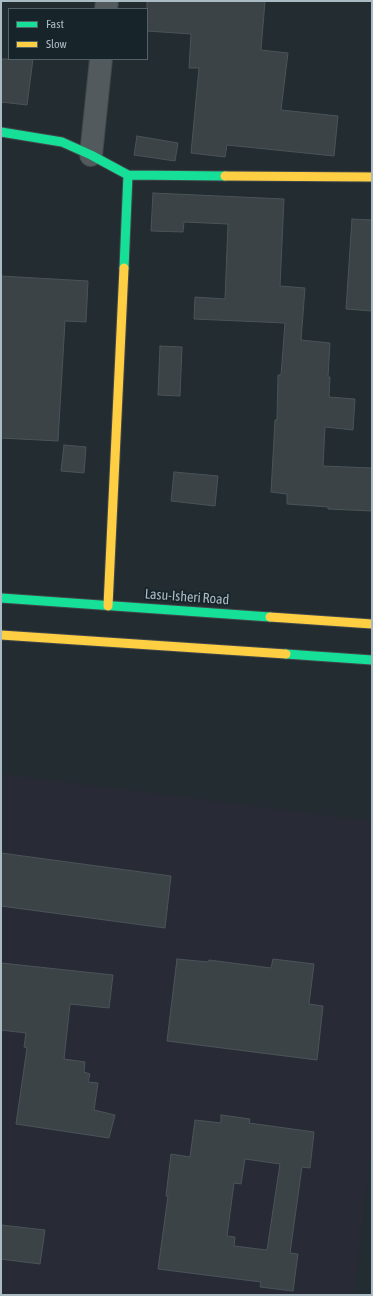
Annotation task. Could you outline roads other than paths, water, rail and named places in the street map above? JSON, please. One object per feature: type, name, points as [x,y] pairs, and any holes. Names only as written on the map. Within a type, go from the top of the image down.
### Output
[{"type":"street","points":[[91,155],[101,60]]},
{"type":"street","points":[[1,132],[62,142],[91,155],[128,175],[372,177]]},
{"type":"street","points":[[108,606],[128,175]]},
{"type":"street","name":"Lasu-Isheri Road","points":[[1,598],[372,624]]},
{"type":"street","points":[[1,635],[372,660]]}]
